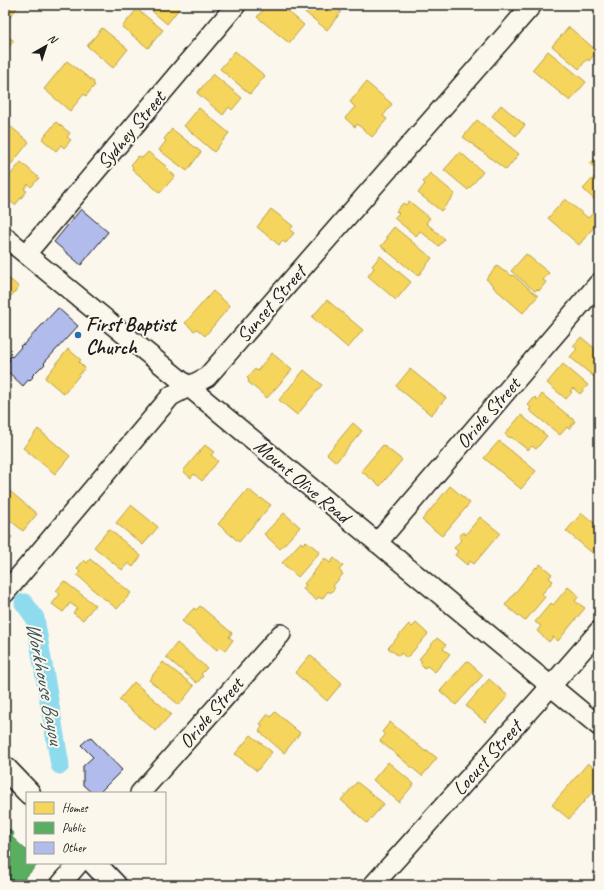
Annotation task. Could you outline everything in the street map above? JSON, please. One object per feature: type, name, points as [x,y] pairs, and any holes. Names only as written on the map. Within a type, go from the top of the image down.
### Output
[{"type":"main road","points":[[5,768],[28,792]]},
{"type":"main road","points":[[95,864],[115,885]]},
{"type":"street","name":"Sydney Street","points":[[26,254],[236,5]]},
{"type":"street","name":"Sunset Street","points":[[5,593],[171,396],[207,377],[532,5]]},
{"type":"street","name":"Mount Olive Road","points":[[5,237],[599,726]]},
{"type":"street","name":"Oriole Street","points":[[377,543],[599,283]]},
{"type":"street","name":"Locust Street","points":[[373,885],[599,631]]},
{"type":"street","name":"Oriole Street","points":[[141,792],[281,634]]},
{"type":"street","points":[[60,885],[78,864]]},
{"type":"building: Homes","points":[[5,5],[19,5],[9,18],[5,14]]},
{"type":"building: Homes","points":[[145,5],[182,5],[167,24]]},
{"type":"building: Homes","points":[[267,5],[281,5],[304,25],[289,43],[257,17]]},
{"type":"building: Homes","points":[[296,5],[333,5],[341,12],[327,30]]},
{"type":"building: Homes","points":[[137,9],[163,30],[148,48],[122,27]]},
{"type":"building: Homes","points":[[569,27],[597,51],[589,61],[587,59],[579,69],[552,46]]},
{"type":"building: Homes","points":[[102,28],[128,49],[113,68],[87,46]]},
{"type":"building: Homes","points":[[5,34],[14,41],[5,51]]},
{"type":"building: Homes","points":[[235,51],[265,76],[250,94],[220,69]]},
{"type":"building: Homes","points":[[548,51],[586,82],[570,101],[532,70]]},
{"type":"building: Homes","points":[[67,61],[94,82],[93,84],[95,85],[86,96],[84,94],[70,111],[44,89]]},
{"type":"building: Homes","points":[[213,74],[242,98],[232,110],[229,107],[223,115],[197,93]]},
{"type":"building: Homes","points":[[366,82],[392,104],[383,116],[387,119],[372,137],[357,124],[355,127],[345,118],[355,107],[350,102]]},
{"type":"building: Homes","points":[[501,105],[525,125],[516,136],[492,116]]},
{"type":"building: Homes","points":[[199,108],[229,133],[214,152],[184,126]]},
{"type":"building: Homes","points":[[477,120],[519,154],[506,170],[463,137]]},
{"type":"building: Homes","points":[[56,122],[70,133],[67,137],[71,140],[64,148],[61,145],[56,151],[42,139]]},
{"type":"building: Homes","points":[[10,126],[29,142],[5,172],[5,132]]},
{"type":"building: Homes","points":[[172,129],[201,152],[187,171],[159,150],[166,141],[164,139]]},
{"type":"building: Homes","points":[[148,152],[167,167],[166,168],[175,176],[160,193],[132,169],[133,167],[131,165],[138,156],[142,158]]},
{"type":"building: Homes","points":[[460,152],[483,172],[468,190],[444,170]]},
{"type":"building: Homes","points":[[599,154],[599,171],[590,164]]},
{"type":"building: Homes","points":[[21,162],[39,178],[31,187],[28,184],[24,189],[27,191],[15,205],[5,197],[5,181]]},
{"type":"building: Homes","points":[[430,173],[455,194],[441,211],[418,193],[425,184],[423,182]]},
{"type":"building: Homes","points":[[596,175],[599,177],[599,204],[583,189]]},
{"type":"building: Homes","points":[[565,199],[588,218],[593,213],[599,218],[599,221],[579,245],[548,218]]},
{"type":"building: Homes","points":[[409,201],[430,218],[426,223],[445,239],[439,246],[420,231],[416,236],[394,218],[399,213],[396,211],[403,203],[406,205]]},
{"type":"building: Homes","points":[[271,209],[293,226],[290,230],[294,233],[286,243],[282,241],[279,245],[257,227]]},
{"type":"building: Homes","points":[[394,227],[432,258],[418,276],[381,246],[388,238],[386,237]]},
{"type":"building: Homes","points":[[526,254],[549,273],[543,280],[546,282],[539,291],[537,289],[535,291],[511,271]]},
{"type":"building: Homes","points":[[380,256],[411,282],[396,300],[368,276],[374,268],[372,266]]},
{"type":"building: Homes","points":[[497,266],[512,276],[513,275],[538,296],[523,313],[486,279]]},
{"type":"building: Homes","points":[[5,275],[19,287],[5,303]]},
{"type":"building: Homes","points":[[213,291],[230,306],[205,336],[197,329],[194,331],[185,323]]},
{"type":"building: Homes","points":[[327,300],[363,330],[348,348],[312,317]]},
{"type":"building: Homes","points":[[581,337],[599,352],[599,381],[570,357],[577,349],[573,346]]},
{"type":"building: Homes","points":[[68,349],[81,360],[79,362],[85,368],[64,394],[45,378]]},
{"type":"building: Homes","points":[[272,353],[292,370],[267,398],[248,382],[249,380],[247,378],[255,369],[257,371]]},
{"type":"building: Homes","points":[[563,364],[588,385],[580,394],[573,388],[570,391],[572,392],[566,399],[547,383]]},
{"type":"building: Homes","points":[[410,369],[446,398],[431,415],[396,386]]},
{"type":"building: Homes","points":[[304,370],[322,385],[297,415],[279,400]]},
{"type":"building: Homes","points":[[542,394],[575,421],[569,429],[567,427],[560,435],[529,410],[531,408],[528,405],[535,397],[538,400]]},
{"type":"building: Homes","points":[[521,415],[547,436],[536,449],[532,446],[528,450],[505,434]]},
{"type":"building: Homes","points":[[353,423],[362,431],[336,462],[327,454]]},
{"type":"building: Homes","points":[[38,429],[70,456],[55,474],[23,448]]},
{"type":"building: Homes","points":[[499,441],[536,471],[521,489],[484,458]]},
{"type":"building: Homes","points":[[205,445],[214,452],[211,455],[218,461],[202,481],[194,474],[191,478],[183,471]]},
{"type":"building: Homes","points":[[383,445],[402,460],[380,486],[361,471]]},
{"type":"building: Homes","points":[[450,486],[470,503],[442,536],[422,520]]},
{"type":"building: Homes","points":[[5,487],[37,514],[23,531],[5,516]]},
{"type":"building: Homes","points":[[248,489],[260,499],[261,498],[271,505],[239,542],[218,524]]},
{"type":"building: Homes","points":[[131,505],[158,527],[143,545],[116,523]]},
{"type":"building: Homes","points":[[284,513],[300,527],[280,549],[264,534]]},
{"type":"building: Homes","points":[[582,513],[599,527],[599,552],[596,556],[566,531]]},
{"type":"building: Homes","points":[[480,517],[500,533],[474,564],[470,561],[467,565],[455,555],[458,551],[454,548],[461,540],[459,537],[463,532],[465,535]]},
{"type":"building: Homes","points":[[109,529],[141,556],[133,567],[128,563],[122,570],[94,547]]},
{"type":"building: Homes","points":[[5,530],[12,537],[5,545]]},
{"type":"building: Homes","points":[[306,541],[320,552],[298,577],[282,563],[301,542],[303,544]]},
{"type":"building: Homes","points":[[325,558],[330,563],[334,558],[343,566],[339,570],[343,574],[333,586],[335,588],[330,593],[328,591],[322,599],[319,597],[316,600],[303,589],[306,585],[304,584]]},
{"type":"building: Homes","points":[[90,559],[131,593],[117,609],[77,575],[80,572],[77,569],[84,560],[87,563]]},
{"type":"building: Homes","points":[[540,564],[552,574],[549,578],[553,581],[542,594],[545,597],[525,621],[505,605]]},
{"type":"building: Homes","points":[[64,581],[95,605],[83,620],[73,613],[77,608],[70,603],[63,612],[52,604],[60,594],[56,591]]},
{"type":"building: Homes","points":[[568,587],[579,596],[575,601],[585,608],[558,641],[553,637],[549,642],[537,631],[541,626],[535,622],[551,603],[553,605]]},
{"type":"building: Homes","points":[[200,606],[232,633],[229,637],[233,640],[225,651],[220,647],[217,650],[182,621],[194,608],[196,610]]},
{"type":"building: Homes","points":[[416,623],[428,634],[407,658],[401,653],[399,656],[388,648],[409,624],[412,627]]},
{"type":"building: Homes","points":[[437,638],[446,645],[443,649],[450,654],[435,672],[427,666],[425,668],[420,663],[422,661],[419,659]]},
{"type":"building: Homes","points":[[177,643],[207,668],[201,674],[203,676],[197,683],[166,657]]},
{"type":"building: Homes","points":[[310,655],[342,683],[327,701],[295,673]]},
{"type":"building: Homes","points":[[467,661],[483,675],[456,705],[440,691]]},
{"type":"building: Homes","points":[[163,662],[194,686],[179,705],[149,680]]},
{"type":"building: Homes","points":[[489,679],[508,696],[485,722],[466,706]]},
{"type":"building: Homes","points":[[134,682],[171,714],[156,731],[119,700]]},
{"type":"building: Homes","points":[[275,712],[300,733],[284,753],[259,731],[263,726],[260,724],[268,714],[271,717]]},
{"type":"building: Homes","points":[[390,722],[426,752],[427,750],[437,758],[422,776],[380,741],[385,735],[382,732]]},
{"type":"building: Homes","points":[[251,735],[272,752],[257,771],[235,754]]},
{"type":"building: Homes","points":[[388,762],[414,784],[399,802],[373,780]]},
{"type":"building: Homes","points":[[588,763],[597,770],[593,774],[599,779],[599,784],[569,819],[552,805]]},
{"type":"building: Homes","points":[[357,782],[384,804],[367,823],[341,800]]},
{"type":"building: Homes","points":[[424,879],[431,885],[419,885]]},
{"type":"building: Public","points":[[9,829],[14,834],[12,837],[26,850],[26,864],[38,864],[24,879],[26,881],[23,885],[5,885],[5,830],[6,831]]},
{"type":"building: Other","points":[[81,209],[108,232],[81,265],[54,242]]},
{"type":"building: Other","points":[[58,308],[78,326],[44,363],[45,364],[23,386],[5,369],[5,365],[10,360],[8,359],[11,356],[12,357],[21,347],[20,346],[23,345]]},
{"type":"building: Other","points":[[90,737],[122,770],[100,792],[91,792],[83,785],[83,766],[93,757],[81,745]]},
{"type":"waterway","name":"Workhouse Bayou","points":[[24,603],[35,618],[60,765]]},
{"type":"place","name":"First Baptist Church","points":[[78,335]]}]
